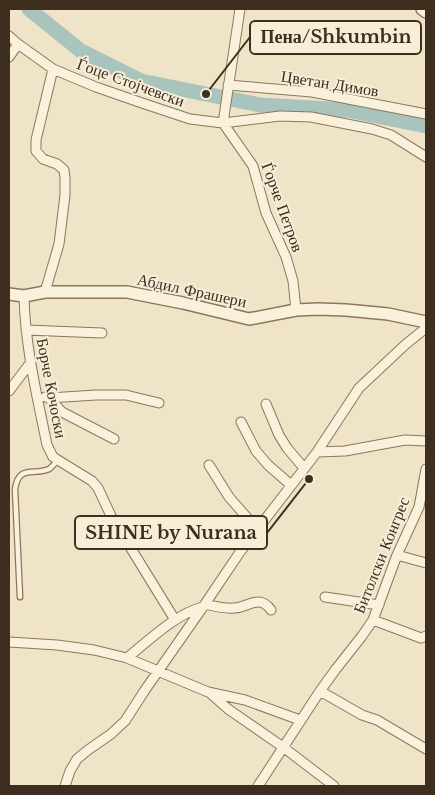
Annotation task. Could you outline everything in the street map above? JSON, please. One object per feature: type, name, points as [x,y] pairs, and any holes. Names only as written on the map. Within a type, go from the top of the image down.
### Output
[{"type":"street","points":[[224,118],[240,9]]},
{"type":"street","points":[[422,9],[426,12]]},
{"type":"street","name":"Ѓоце Стојчевски","points":[[9,36],[53,69],[96,87],[190,119],[280,116],[311,117],[339,121],[391,135],[426,157]]},
{"type":"street","points":[[9,57],[18,44]]},
{"type":"street","points":[[45,292],[59,244],[65,195],[64,170],[57,164],[43,159],[36,151],[36,140],[53,69]]},
{"type":"street","name":"Цветан Димов","points":[[228,89],[312,92],[426,114]]},
{"type":"street","name":"Ѓорче Петров","points":[[224,118],[253,166],[266,213],[286,257],[293,281],[296,310]]},
{"type":"street","name":"Абдил Фрашери","points":[[9,294],[24,296],[45,292],[128,292],[248,319],[296,310],[346,310],[388,314],[426,322]]},
{"type":"street","name":"Борче Кочоски","points":[[24,296],[26,330],[47,445],[53,457],[92,482],[98,488],[111,516],[175,620]]},
{"type":"street","points":[[65,786],[70,772],[78,759],[111,734],[125,720],[240,552],[317,452],[358,388],[426,328]]},
{"type":"street","points":[[26,330],[102,333]]},
{"type":"street","points":[[9,391],[31,362]]},
{"type":"street","points":[[38,397],[126,395],[160,403]]},
{"type":"street","points":[[49,398],[62,412],[114,439]]},
{"type":"street","points":[[266,404],[279,435],[304,468]]},
{"type":"street","points":[[241,422],[256,451],[268,466],[291,485]]},
{"type":"street","points":[[317,452],[344,452],[405,440],[426,441]]},
{"type":"street","points":[[209,465],[229,497],[257,529]]},
{"type":"street","name":"Битолски Конгрес","points":[[258,786],[320,691],[373,620],[396,555],[419,506],[426,469]]},
{"type":"street","points":[[396,555],[426,563]]},
{"type":"street","points":[[325,597],[379,605]]},
{"type":"street","points":[[126,658],[175,620],[193,609],[204,605],[238,608],[253,602],[262,602],[271,610]]},
{"type":"street","points":[[373,620],[421,638],[426,636]]},
{"type":"street","points":[[9,642],[57,645],[94,650],[126,658],[208,692],[244,700],[300,720]]},
{"type":"street","points":[[320,691],[362,715],[377,720],[426,749]]},
{"type":"street","points":[[208,692],[228,709],[283,747],[334,786]]},
{"type":"lane","points":[[20,597],[16,482],[20,475],[26,472],[50,468],[58,460]]},
{"type":"waterway","points":[[29,9],[81,51],[141,81],[260,105],[347,110],[426,126]]},
{"type":"place","name":"Пена/Shkumbin","points":[[206,94]]},
{"type":"place","name":"SHINE by Nurana","points":[[309,479]]}]
